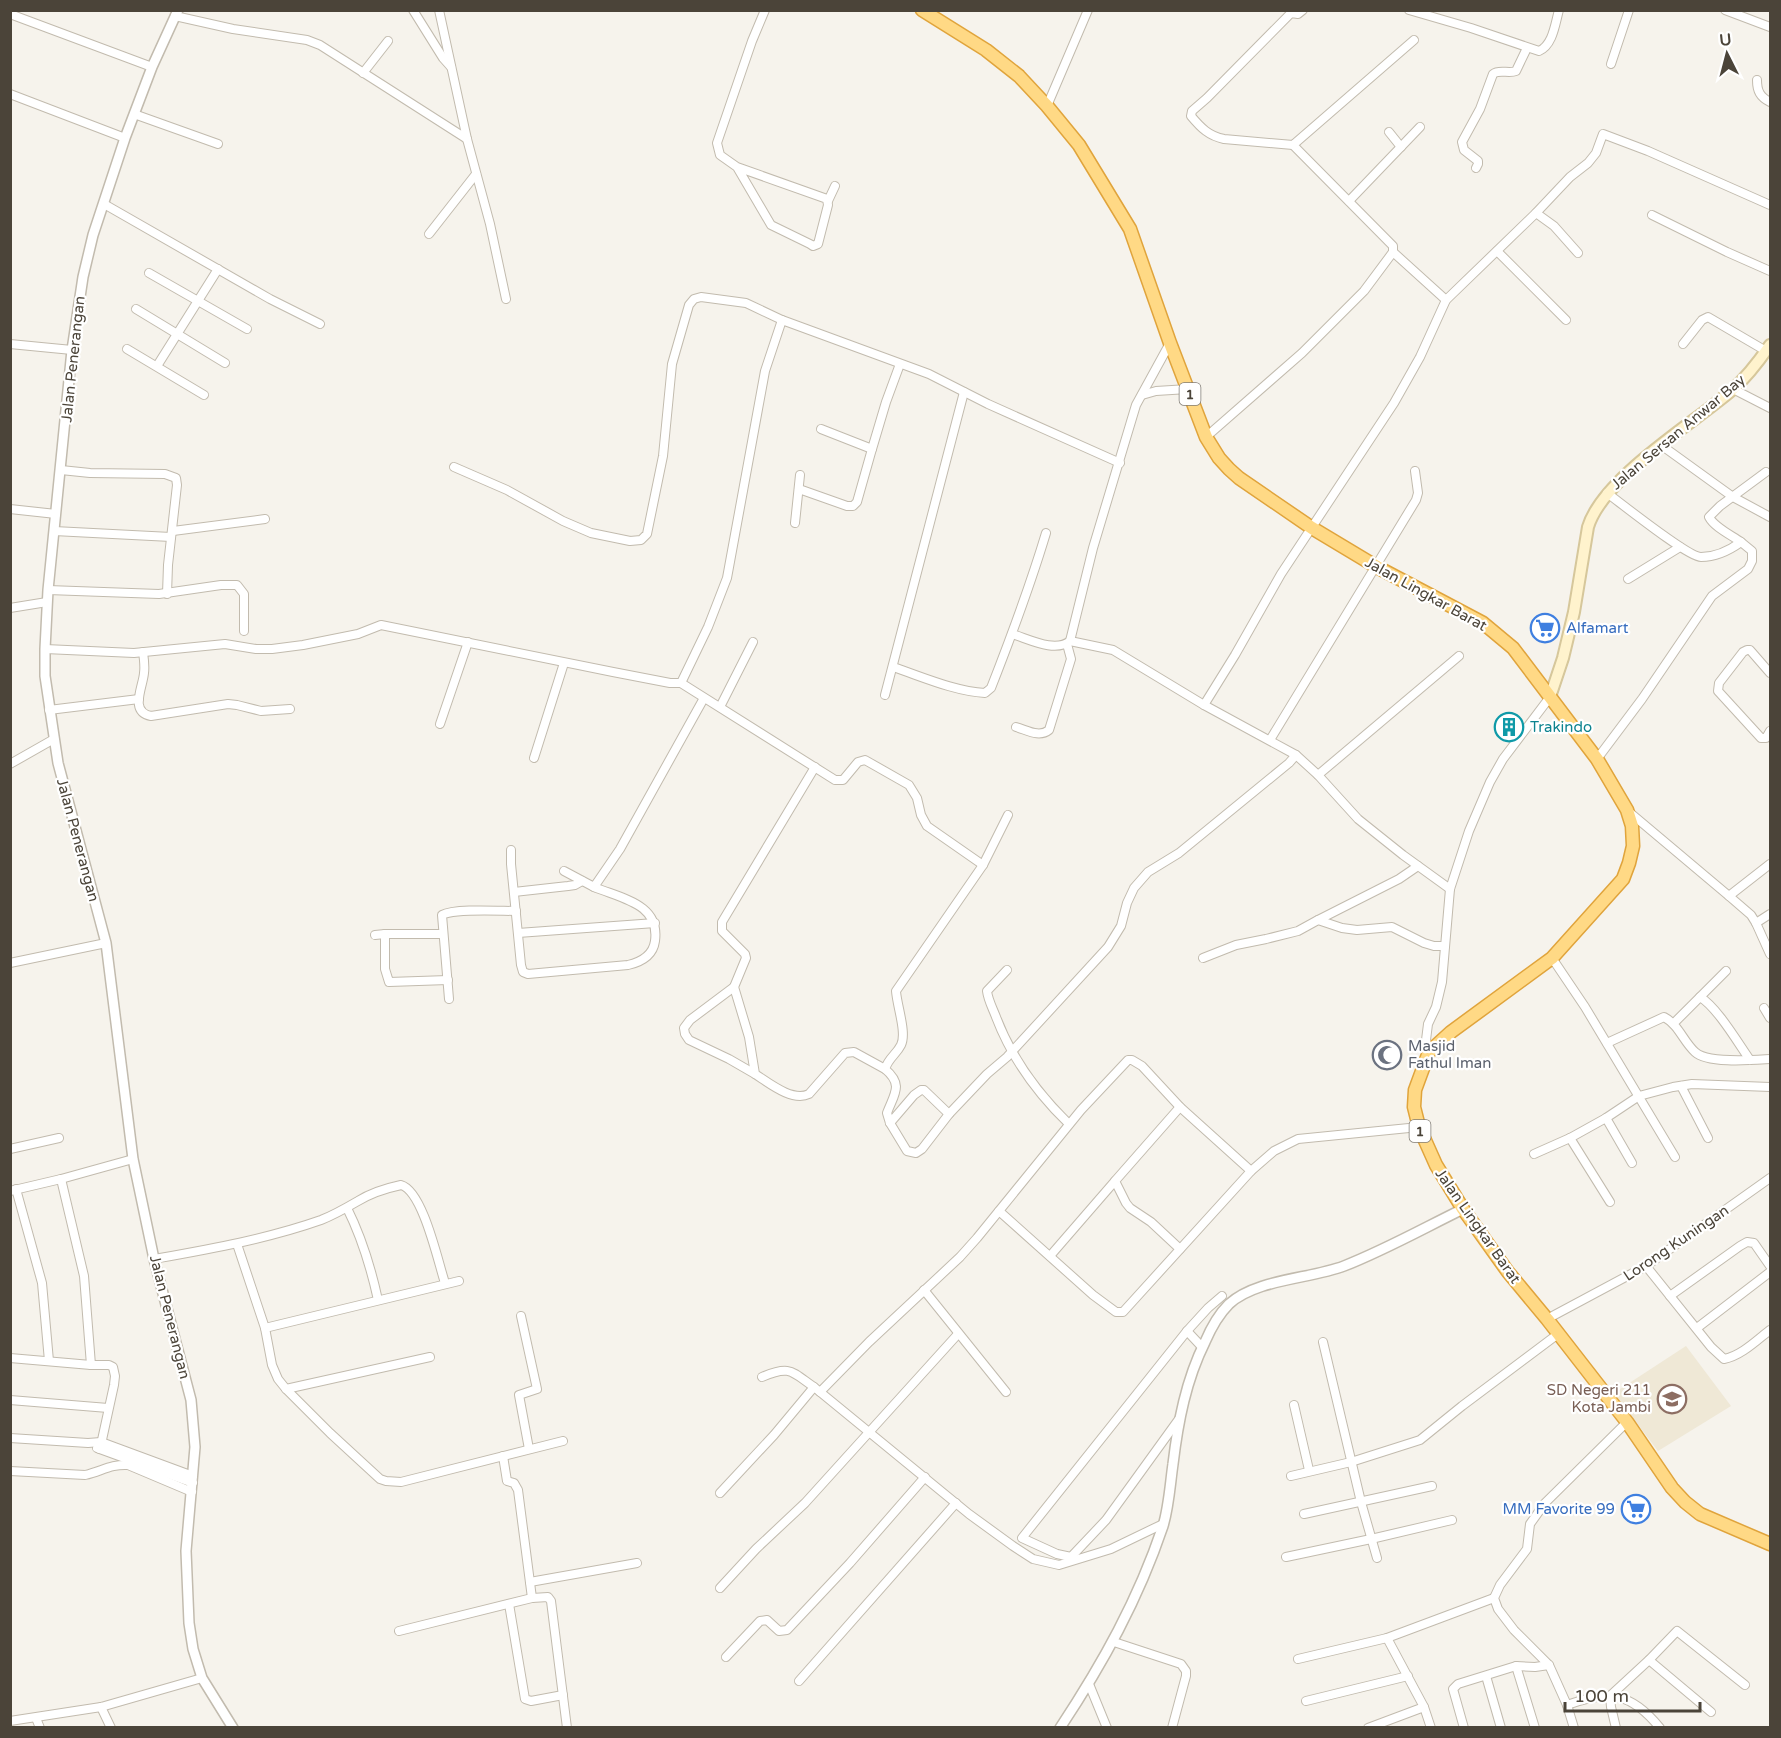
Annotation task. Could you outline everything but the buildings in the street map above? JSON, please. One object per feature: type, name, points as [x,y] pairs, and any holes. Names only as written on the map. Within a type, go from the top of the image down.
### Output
[{"type":"highway","name":"Jalan Lingkar Barat","points":[[922,11],[986,50],[1019,76],[1079,145],[1130,229],[1206,437],[1219,458],[1239,478],[1312,528],[1377,567],[1483,623],[1513,648],[1597,759],[1627,810],[1632,826],[1633,846],[1623,879],[1552,958],[1439,1041],[1429,1052],[1415,1090],[1414,1107],[1419,1127],[1436,1165],[1463,1209],[1508,1272],[1627,1422],[1672,1488],[1700,1514],[1769,1541]]},
{"type":"main road","name":"Jalan Sersan Anwar Bay","points":[[1550,697],[1563,658],[1574,612],[1587,527],[1591,515],[1607,493],[1629,472],[1733,389],[1768,348]]},
{"type":"street","points":[[413,10],[443,58],[452,68]]},
{"type":"street","points":[[439,10],[467,139],[490,224],[506,298]]},
{"type":"street","points":[[765,10],[717,143],[718,152],[723,159],[737,167],[820,195],[828,201]]},
{"type":"street","points":[[1047,106],[1088,10]]},
{"type":"street","points":[[1206,437],[1302,353],[1364,291],[1393,252],[1394,247],[1293,145],[1217,138],[1205,131],[1191,114],[1290,12],[1298,14],[1303,10]]},
{"type":"street","points":[[1409,10],[1539,51],[1547,46],[1558,10]]},
{"type":"street","points":[[1611,64],[1629,10]]},
{"type":"street","points":[[1725,10],[1770,27]]},
{"type":"street","points":[[176,13],[233,29],[307,40],[320,45],[467,139]]},
{"type":"street","name":"Jalan Penerangan","points":[[176,13],[152,67],[125,138],[93,234],[83,277],[72,350],[48,590],[45,676],[58,763],[106,943],[133,1159],[154,1259],[191,1400],[195,1447],[186,1551],[189,1623],[193,1649],[202,1678],[233,1728]]},
{"type":"street","points":[[10,14],[152,67]]},
{"type":"street","points":[[363,73],[388,40]]},
{"type":"street","points":[[1293,145],[1414,40]]},
{"type":"street","points":[[1476,168],[1478,161],[1463,149],[1462,142],[1480,109],[1493,74],[1496,71],[1512,73],[1516,71],[1527,48]]},
{"type":"street","points":[[1756,80],[1760,95],[1770,102]]},
{"type":"street","points":[[10,94],[125,138]]},
{"type":"street","points":[[134,114],[218,144]]},
{"type":"street","points":[[1349,201],[1420,127]]},
{"type":"street","points":[[1389,132],[1401,147]]},
{"type":"street","points":[[1204,705],[1281,574],[1394,403],[1420,357],[1446,300],[1570,177],[1588,163],[1603,134],[1648,151],[1770,205]]},
{"type":"street","points":[[737,167],[771,225],[816,246],[828,201],[835,186]]},
{"type":"street","points":[[429,234],[477,174]]},
{"type":"street","points":[[104,204],[270,299],[321,324]]},
{"type":"street","points":[[1536,213],[1551,224],[1578,252]]},
{"type":"street","points":[[1652,215],[1770,271]]},
{"type":"street","points":[[1497,251],[1566,320]]},
{"type":"street","points":[[1393,252],[1446,300]]},
{"type":"street","points":[[157,366],[218,269]]},
{"type":"street","points":[[149,273],[247,329]]},
{"type":"street","points":[[454,467],[507,490],[591,533],[630,541],[641,540],[648,534],[663,456],[672,364],[689,304],[701,297],[746,303],[782,320],[929,374],[1036,426],[1120,463]]},
{"type":"street","points":[[136,309],[225,363]]},
{"type":"street","points":[[1683,344],[1707,317],[1768,348]]},
{"type":"street","points":[[681,682],[708,627],[727,578],[765,371],[782,320]]},
{"type":"street","points":[[1016,727],[1040,734],[1049,730],[1071,659],[1068,642],[1093,548],[1136,405],[1170,343]]},
{"type":"street","points":[[10,344],[72,350]]},
{"type":"street","points":[[127,349],[204,395]]},
{"type":"street","points":[[799,489],[847,506],[855,505],[900,364]]},
{"type":"street","points":[[1142,395],[1156,391],[1188,389]]},
{"type":"street","points":[[1733,389],[1770,408]]},
{"type":"street","points":[[885,695],[964,392]]},
{"type":"street","points":[[821,429],[872,449]]},
{"type":"street","points":[[1661,446],[1733,496],[1770,517]]},
{"type":"street","points":[[61,471],[165,474],[176,478],[167,594]]},
{"type":"street","points":[[1270,740],[1417,498],[1416,471]]},
{"type":"street","points":[[1597,759],[1642,699],[1712,596],[1748,569],[1752,561],[1752,551],[1709,519],[1713,512],[1766,472]]},
{"type":"street","points":[[795,522],[800,475]]},
{"type":"street","points":[[1607,493],[1694,555],[1702,557],[1728,550],[1741,542]]},
{"type":"street","points":[[10,509],[56,514]]},
{"type":"street","points":[[54,531],[172,534],[265,519]]},
{"type":"street","points":[[893,667],[952,687],[986,693],[991,688],[1012,634],[1046,533]]},
{"type":"street","points":[[1628,579],[1680,547]]},
{"type":"street","points":[[48,590],[167,594],[221,585],[237,585],[244,594],[243,631]]},
{"type":"street","points":[[10,608],[47,602]]},
{"type":"street","points":[[45,649],[126,653],[212,644],[272,649],[358,634],[381,625],[564,663],[670,683],[681,682],[835,780],[847,778],[858,762],[865,760],[909,784],[917,798],[921,815],[927,826],[983,865]]},
{"type":"street","points":[[1012,634],[1055,646],[1068,642],[1113,650],[1204,705],[1296,755],[1318,775],[1358,819],[1450,889]]},
{"type":"street","points":[[440,724],[468,642]]},
{"type":"street","points":[[720,707],[753,642]]},
{"type":"street","points":[[1770,673],[1750,650],[1747,650],[1719,683],[1718,692],[1761,738],[1766,738],[1770,731]]},
{"type":"street","points":[[143,652],[145,672],[139,699],[140,710],[147,715],[228,704],[261,711],[290,709]]},
{"type":"street","points":[[1318,775],[1459,656]]},
{"type":"street","points":[[534,758],[564,663]]},
{"type":"street","points":[[1429,1052],[1426,1040],[1428,1024],[1438,997],[1450,889],[1469,831],[1490,782],[1503,759],[1550,697]]},
{"type":"street","points":[[594,887],[620,849],[704,698]]},
{"type":"street","points":[[49,710],[139,699]]},
{"type":"street","points":[[10,764],[54,739]]},
{"type":"street","points":[[815,767],[722,922],[722,931],[745,954],[746,958],[734,987],[690,1020],[684,1028],[685,1034],[689,1040],[729,1059],[777,1088],[797,1096],[809,1094],[845,1053],[854,1052],[885,1069],[891,1075],[897,1092],[886,1113],[903,1147],[907,1151],[916,1153],[1108,947],[1121,926],[1134,888],[1148,872],[1179,852],[1296,755]]},
{"type":"street","points":[[1627,810],[1751,915],[1770,954]]},
{"type":"street","points":[[885,1069],[888,1060],[900,1047],[903,1038],[896,991],[983,865],[1008,815]]},
{"type":"street","points":[[511,850],[520,965],[523,972],[528,974],[613,967],[641,962],[654,947],[655,923],[651,915],[645,908],[594,887],[564,871]]},
{"type":"street","points":[[1729,896],[1770,864]]},
{"type":"street","points":[[1203,958],[1236,945],[1298,931],[1399,879],[1418,866]]},
{"type":"street","points":[[514,892],[575,885],[582,881]]},
{"type":"street","points":[[448,999],[442,915],[516,911]]},
{"type":"street","points":[[1756,923],[1770,914]]},
{"type":"street","points":[[1318,920],[1357,930],[1392,927],[1424,943],[1434,946],[1445,945]]},
{"type":"street","points":[[518,933],[655,923]]},
{"type":"street","points":[[385,934],[385,969],[389,982],[448,980]]},
{"type":"street","points":[[375,935],[443,934]]},
{"type":"street","points":[[10,963],[106,943]]},
{"type":"street","points":[[1552,958],[1607,1043],[1675,1157]]},
{"type":"street","points":[[1007,970],[987,991],[1002,1032],[1011,1051],[1034,1085],[1051,1107],[1069,1124]]},
{"type":"street","points":[[1674,1023],[1726,971]]},
{"type":"street","points":[[734,987],[749,1037],[754,1074]]},
{"type":"street","points":[[1700,997],[1713,1009],[1750,1060]]},
{"type":"street","points":[[1764,1008],[1770,1018]]},
{"type":"street","points":[[1607,1043],[1664,1017],[1674,1023],[1697,1054],[1714,1059],[1770,1059]]},
{"type":"street","points":[[720,1492],[817,1390],[960,1257],[1069,1124],[1128,1060],[1142,1066],[1180,1107],[1251,1171]]},
{"type":"street","points":[[1534,1154],[1570,1138],[1639,1096],[1681,1086],[1701,1084],[1770,1087]]},
{"type":"street","points":[[1681,1086],[1708,1138]]},
{"type":"street","points":[[890,1123],[921,1090],[924,1090],[950,1114]]},
{"type":"street","points":[[1050,1256],[1180,1107]]},
{"type":"street","points":[[1606,1118],[1632,1163]]},
{"type":"street","points":[[999,1211],[1093,1295],[1116,1312],[1123,1312],[1251,1171],[1274,1151],[1298,1139],[1419,1127]]},
{"type":"street","points":[[10,1149],[59,1138]]},
{"type":"street","points":[[1570,1138],[1610,1202]]},
{"type":"street","points":[[48,1361],[42,1283],[13,1190],[133,1159]]},
{"type":"street","name":"Lorong Kuningan","points":[[1547,1319],[1646,1266],[1770,1178]]},
{"type":"street","points":[[61,1179],[84,1276],[91,1365]]},
{"type":"street","points":[[1115,1181],[1130,1208],[1150,1222],[1180,1249]]},
{"type":"street","points":[[154,1259],[237,1244],[323,1219],[375,1193],[388,1188],[405,1186],[423,1213],[445,1283]]},
{"type":"street","points":[[347,1208],[358,1229],[378,1300]]},
{"type":"street","points":[[1060,1728],[1114,1642],[1142,1582],[1164,1524],[1170,1496],[1179,1419],[1190,1376],[1214,1322],[1229,1304],[1243,1294],[1268,1285],[1305,1278],[1344,1266],[1463,1209]]},
{"type":"street","points":[[1670,1296],[1747,1242],[1754,1243],[1770,1266]]},
{"type":"street","points":[[237,1244],[265,1328],[272,1365],[278,1379],[330,1433],[380,1479],[400,1482],[563,1441]]},
{"type":"street","points":[[1646,1266],[1711,1347],[1724,1359],[1742,1351],[1770,1330]]},
{"type":"street","points":[[1697,1328],[1770,1272]]},
{"type":"street","points":[[265,1328],[459,1281]]},
{"type":"street","points":[[924,1290],[1006,1392]]},
{"type":"street","points":[[1071,1557],[1057,1554],[1022,1538],[1187,1331],[1222,1296]]},
{"type":"street","points":[[521,1316],[537,1389],[519,1395],[529,1449]]},
{"type":"street","points":[[1187,1331],[1202,1347]]},
{"type":"street","points":[[720,1588],[756,1549],[805,1503],[958,1334]]},
{"type":"street","points":[[1291,1476],[1351,1462],[1420,1440],[1558,1334]]},
{"type":"street","points":[[1323,1342],[1351,1462],[1377,1558]]},
{"type":"street","points":[[286,1389],[430,1357]]},
{"type":"street","points":[[10,1358],[113,1367],[115,1376],[100,1445]]},
{"type":"street","points":[[762,1377],[775,1371],[789,1370],[870,1432],[956,1503],[1033,1559],[1059,1565],[1111,1549],[1164,1524]]},
{"type":"street","points":[[10,1400],[108,1408]]},
{"type":"street","points":[[1294,1405],[1309,1470]]},
{"type":"street","points":[[1059,1565],[1071,1557],[1106,1520],[1179,1419]]},
{"type":"street","points":[[1575,1728],[1549,1665],[1514,1630],[1498,1609],[1494,1598],[1500,1584],[1527,1549],[1530,1524],[1545,1503],[1627,1422]]},
{"type":"street","points":[[10,1438],[100,1445],[193,1484]]},
{"type":"street","points":[[503,1456],[507,1481],[514,1483],[518,1490],[532,1598]]},
{"type":"street","points":[[10,1471],[85,1475],[118,1464],[193,1484]]},
{"type":"street","points":[[726,1657],[760,1621],[767,1620],[779,1631],[787,1630],[850,1563],[925,1477]]},
{"type":"street","points":[[1304,1514],[1432,1486]]},
{"type":"street","points":[[799,1681],[956,1503]]},
{"type":"street","points":[[1286,1557],[1452,1520]]},
{"type":"street","points":[[530,1581],[637,1563]]},
{"type":"street","points":[[399,1631],[546,1596],[550,1599],[567,1728]]},
{"type":"street","points":[[1298,1659],[1387,1638],[1494,1598]]},
{"type":"street","points":[[510,1604],[525,1699],[531,1701],[563,1695]]},
{"type":"street","points":[[1610,1696],[1677,1631],[1745,1685]]},
{"type":"street","points":[[1387,1638],[1424,1707],[1431,1728]]},
{"type":"street","points":[[1114,1642],[1181,1664],[1184,1667],[1186,1676],[1172,1728]]},
{"type":"street","points":[[1649,1660],[1711,1712]]},
{"type":"street","points":[[1464,1728],[1453,1689],[1458,1684],[1516,1666],[1549,1665]]},
{"type":"street","points":[[1516,1666],[1535,1728]]},
{"type":"street","points":[[1306,1701],[1408,1676]]},
{"type":"street","points":[[1485,1676],[1501,1728]]},
{"type":"street","points":[[10,1721],[101,1707],[202,1678]]},
{"type":"street","points":[[1089,1684],[1107,1728]]},
{"type":"street","points":[[1610,1696],[1616,1728]]},
{"type":"street","points":[[1567,1705],[1589,1697],[1618,1696],[1629,1700],[1660,1728]]},
{"type":"street","points":[[101,1707],[111,1728]]},
{"type":"street","points":[[1368,1728],[1424,1707]]},
{"type":"street","points":[[36,1718],[40,1728]]},
{"type":"shaded area","name":"SD Negeri 211 Kota Jambi","points":[[1686,1346],[1731,1406],[1658,1451],[1614,1393]]},
{"type":"place","name":"Alfamart","points":[[1545,628]]},
{"type":"place","name":"Trakindo","points":[[1509,727]]},
{"type":"place","name":"Masjid Fathul Iman","points":[[1387,1055]]},
{"type":"place","name":"SD Negeri 211 Kota Jambi","points":[[1672,1399]]},
{"type":"place","name":"MM Favorite 99","points":[[1636,1509]]}]
